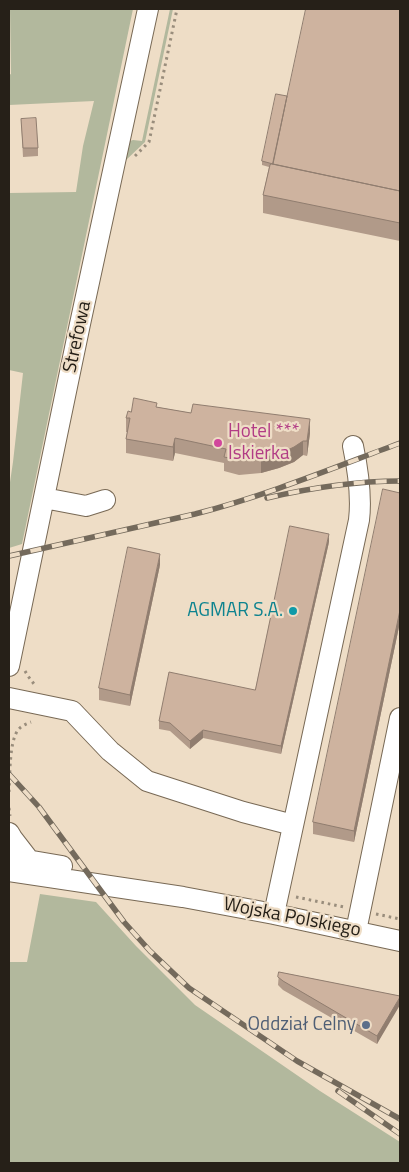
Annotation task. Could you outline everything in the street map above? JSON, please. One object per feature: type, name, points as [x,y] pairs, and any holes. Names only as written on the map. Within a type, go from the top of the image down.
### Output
[{"type":"street","name":"Strefowa","points":[[9,666],[148,9]]},
{"type":"street","points":[[274,914],[359,520],[359,483],[353,446]]},
{"type":"street","points":[[44,498],[86,506],[105,500]]},
{"type":"street","points":[[9,698],[72,711],[110,751],[147,781],[242,812],[293,825]]},
{"type":"street","points":[[356,931],[400,718]]},
{"type":"street","points":[[9,833],[29,860]]},
{"type":"street","name":"Wojska Polskiego","points":[[9,856],[86,871],[183,897]]},
{"type":"street","name":"Wojska Polskiego","points":[[9,871],[183,897],[400,941]]},
{"type":"green space","points":[[10,9],[133,9],[22,544],[9,548],[9,489],[23,373],[9,370],[9,193],[76,192],[83,146],[94,101],[9,105],[9,75],[11,74]]},
{"type":"green space","points":[[170,9],[173,9],[145,142],[125,161],[130,141],[142,141]]},
{"type":"green space","points":[[40,894],[96,902],[136,946],[195,1005],[320,1091],[400,1142],[400,1163],[9,1163],[9,962],[27,962]]},
{"type":"building","points":[[306,9],[400,9],[400,191],[273,164]]},
{"type":"building","points":[[276,94],[287,96],[273,164],[262,161]]},
{"type":"building","points":[[36,118],[38,148],[23,148],[21,119]]},
{"type":"building","points":[[270,165],[400,191],[400,223],[263,195]]},
{"type":"building","name":"Hotel *** Iskierka","points":[[134,398],[157,403],[156,407],[191,413],[193,404],[310,419],[307,441],[303,441],[279,454],[239,460],[224,457],[226,449],[175,438],[173,447],[126,439],[130,418],[126,418],[128,411],[131,412]]},
{"type":"building","points":[[383,489],[400,493],[400,610],[354,831],[313,822]]},
{"type":"building","name":"AGMAR S.A.","points":[[290,526],[329,534],[281,746],[203,730],[190,741],[170,723],[159,721],[169,672],[255,690]]},
{"type":"building","points":[[128,547],[160,554],[130,695],[99,688]]},
{"type":"building","name":"Oddział Celny","points":[[279,972],[400,997],[377,1036],[283,981],[278,977]]},
{"type":"railway","points":[[9,556],[221,507],[299,481],[400,443]]},
{"type":"railway","points":[[267,498],[333,486],[366,482],[400,481]]},
{"type":"railway","points":[[9,774],[39,807],[124,922],[150,951],[189,988],[297,1061],[400,1119]]},
{"type":"railway","points":[[338,1091],[400,1134]]},
{"type":"place","name":"Hotel *** Iskierka","points":[[218,443]]},
{"type":"place","name":"AGMAR S.A.","points":[[293,611]]},
{"type":"place","name":"Oddział Celny","points":[[366,1025]]}]
